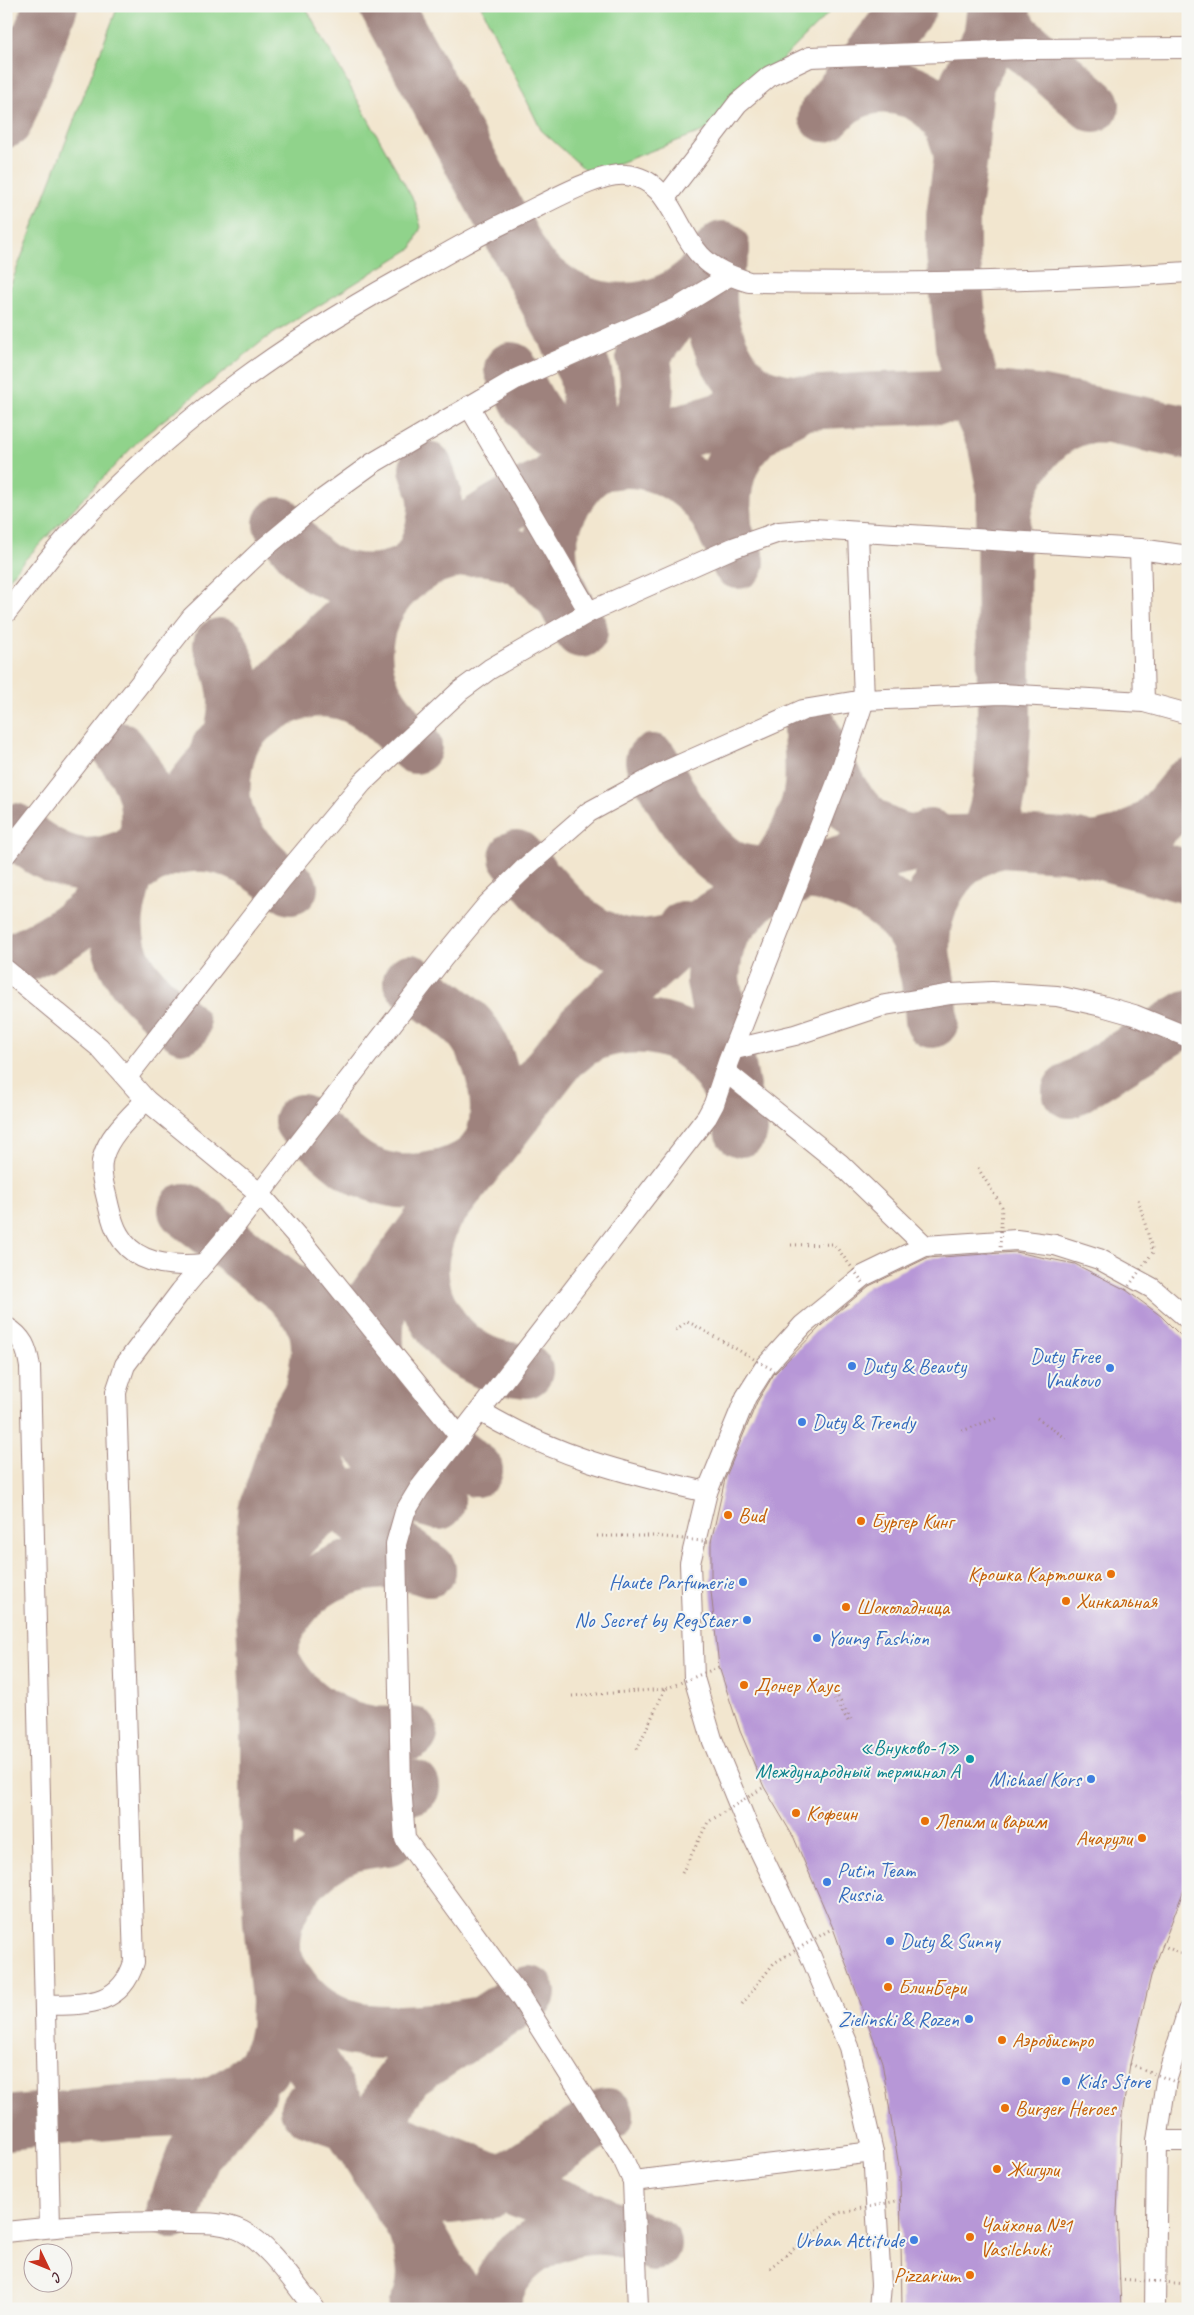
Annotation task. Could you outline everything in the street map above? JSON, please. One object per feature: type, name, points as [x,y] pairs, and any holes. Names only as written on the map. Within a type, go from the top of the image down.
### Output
[{"type":"lane","points":[[666,198],[738,103],[770,76],[810,57],[1027,49],[1188,48]]},
{"type":"lane","points":[[6,613],[77,526],[135,468],[195,414],[284,348],[364,299],[503,223],[582,186],[624,174],[642,178],[655,186],[666,198],[700,255],[729,276],[748,282],[946,282],[1120,277],[1188,272]]},
{"type":"lane","points":[[6,854],[192,616],[218,590],[323,498],[373,463],[516,379],[677,308],[729,276]]},
{"type":"lane","points":[[469,406],[589,612]]},
{"type":"lane","points":[[127,1077],[305,850],[362,782],[468,685],[490,669],[589,612],[732,548],[779,532],[813,529],[1140,549],[1188,556]]},
{"type":"lane","points":[[638,2309],[633,2181],[623,2159],[521,1998],[405,1839],[401,1786],[396,1544],[405,1512],[420,1489],[707,1117],[735,1049],[836,784],[864,700],[858,532]]},
{"type":"lane","points":[[1140,549],[1144,702]]},
{"type":"lane","points":[[46,2005],[77,2004],[111,1996],[127,1981],[134,1962],[126,1759],[116,1392],[126,1365],[425,980],[487,905],[589,812],[659,774],[802,710],[864,700],[1001,694],[1144,702],[1188,714]]},
{"type":"lane","points":[[6,970],[99,1047],[146,1100],[259,1193],[302,1242],[460,1436]]},
{"type":"lane","points":[[735,1049],[795,1035],[885,1005],[951,994],[992,992],[1057,996],[1102,1006],[1134,1015],[1188,1037]]},
{"type":"lane","points":[[725,1071],[839,1163],[925,1246]]},
{"type":"lane","points":[[146,1100],[118,1132],[102,1159],[102,1169],[111,1216],[119,1236],[129,1247],[150,1260],[180,1266],[204,1264]]},
{"type":"lane","points":[[879,2309],[881,2285],[873,2152],[850,2047],[811,1957],[743,1813],[712,1739],[694,1678],[690,1563],[707,1492],[746,1397],[765,1367],[803,1325],[863,1276],[925,1246],[1016,1240],[1055,1245],[1099,1259],[1152,1288],[1188,1319]]},
{"type":"lane","points":[[6,1327],[23,1340],[28,1351],[30,1367],[50,2227]]},
{"type":"lane","points":[[480,1411],[514,1431],[560,1452],[662,1482],[707,1492]]},
{"type":"lane","points":[[1155,2309],[1156,2141],[1166,2081],[1188,2011]]},
{"type":"lane","points":[[1156,2141],[1188,2141]]},
{"type":"lane","points":[[633,2181],[873,2152]]},
{"type":"lane","points":[[6,2232],[50,2227],[171,2222],[227,2225],[243,2231],[258,2242],[315,2309]]},
{"type":"path","points":[[978,1168],[1002,1207],[1000,1250]]},
{"type":"path","points":[[1126,1290],[1152,1252],[1138,1199]]},
{"type":"path","points":[[791,1245],[834,1244],[865,1285]]},
{"type":"path","points":[[676,1330],[687,1321],[776,1371]]},
{"type":"path","points":[[962,1431],[999,1416]]},
{"type":"path","points":[[1037,1418],[1066,1439]]},
{"type":"path","points":[[597,1536],[656,1536],[711,1542]]},
{"type":"path","points":[[572,1696],[665,1689],[718,1667]]},
{"type":"path","points":[[637,1749],[665,1689]]},
{"type":"path","points":[[836,1698],[850,1720]]},
{"type":"path","points":[[682,1873],[708,1822],[764,1787]]},
{"type":"path","points":[[742,2004],[774,1963],[833,1928]]},
{"type":"path","points":[[1162,1945],[1188,1957]]},
{"type":"path","points":[[1130,2064],[1188,2087]]},
{"type":"path","points":[[770,2268],[838,2213],[901,2200]]},
{"type":"path","points":[[1119,2279],[1188,2284]]},
{"type":"green space","points":[[118,6],[305,6],[414,201],[421,227],[412,248],[265,339],[140,439],[20,565],[6,583],[6,297]]},
{"type":"green space","points":[[481,6],[836,6],[714,127],[590,174],[541,130]]},
{"type":"building","name":"«Внуково-1» Международный терминал А","points":[[1016,1252],[1075,1264],[1126,1290],[1161,1316],[1188,1343],[1188,1879],[1151,1976],[1130,2064],[1122,2115],[1117,2212],[1121,2309],[902,2309],[900,2173],[882,2062],[833,1928],[794,1838],[764,1787],[740,1731],[719,1667],[711,1591],[711,1542],[725,1479],[757,1402],[774,1374],[822,1325],[869,1286],[927,1258]]},
{"type":"taxiway","points":[[6,121],[51,6]]},
{"type":"taxiway","points":[[386,6],[585,372],[589,405],[589,419],[586,431],[575,455],[553,481]]},
{"type":"taxiway","points":[[834,103],[910,6]]},
{"type":"taxiway","points":[[964,858],[979,843],[991,826],[1000,788],[1004,724],[1003,487],[994,441],[979,408],[962,346],[953,254],[953,216],[961,156],[967,83],[990,38],[994,6]]},
{"type":"taxiway","points":[[1002,6],[1006,23],[1015,37],[1093,105]]},
{"type":"taxiway","points":[[825,115],[842,99],[857,91],[884,87],[911,91],[934,104],[947,118],[955,134],[961,156]]},
{"type":"taxiway","points":[[651,344],[723,248]]},
{"type":"taxiway","points":[[723,250],[713,275],[710,290],[712,319],[722,350],[730,365],[750,388],[772,398],[804,403]]},
{"type":"taxiway","points":[[529,268],[566,296],[584,304],[609,309],[636,309],[661,303],[680,294],[698,281]]},
{"type":"taxiway","points":[[511,369],[529,404],[548,429],[560,438],[575,445],[592,451],[614,454],[633,431],[644,409],[647,385],[643,356]]},
{"type":"taxiway","points":[[6,963],[52,941],[93,911],[116,885],[212,764],[273,693],[305,659],[375,596],[442,547],[500,509],[541,488],[584,471],[614,454],[728,417],[804,403],[880,399],[976,396],[1037,402],[1188,433]]},
{"type":"taxiway","points":[[726,533],[725,491],[735,457],[757,430],[793,408]]},
{"type":"taxiway","points":[[1004,516],[1007,500],[1021,468],[1042,441],[1055,430],[1070,422],[1086,417],[1110,417]]},
{"type":"taxiway","points":[[581,631],[556,581],[551,559],[551,536],[559,512],[572,489],[589,471],[599,465],[626,461],[638,462],[662,468],[684,479],[709,502],[724,527],[738,562]]},
{"type":"taxiway","points":[[280,524],[304,554],[316,565],[328,572],[349,579],[363,580],[391,578],[400,575],[418,562],[431,533],[435,501],[426,468]]},
{"type":"taxiway","points":[[398,729],[378,701],[372,689],[365,653],[370,625],[382,600],[400,579],[423,563],[449,552],[478,549],[515,556],[535,569],[558,592]]},
{"type":"taxiway","points":[[218,748],[228,742],[232,729],[235,705],[233,682],[220,645]]},
{"type":"taxiway","points":[[265,868],[245,847],[235,832],[227,815],[224,798],[224,777],[231,745],[240,729],[250,719],[274,703],[301,693],[315,691],[343,693],[373,708],[415,747]]},
{"type":"taxiway","points":[[741,1130],[713,980],[716,954],[724,929],[779,864],[800,828],[807,808],[811,787],[810,726]]},
{"type":"taxiway","points":[[814,735],[827,765],[843,794],[863,819],[876,828],[898,838],[921,843],[930,836]]},
{"type":"taxiway","points":[[14,830],[47,853],[77,864],[92,865],[108,862],[146,847],[147,806],[141,783],[136,772],[119,749]]},
{"type":"taxiway","points":[[652,761],[685,820],[707,847],[719,859],[731,867],[749,872],[807,873],[839,879],[872,894],[887,903],[900,915],[910,928],[921,951],[928,981],[932,1021]]},
{"type":"taxiway","points":[[1081,846],[1097,848],[1120,843],[1143,832],[1171,806],[1188,785]]},
{"type":"taxiway","points":[[6,2123],[120,2112],[198,2108],[220,2100],[245,2086],[263,2068],[273,2048],[277,2029],[278,2000],[270,1922],[267,1850],[267,1703],[261,1580],[265,1512],[295,1420],[332,1357],[434,1217],[582,1028],[678,940],[754,894],[807,873],[884,851],[921,843],[1000,841],[1064,845],[1087,849],[1188,877]]},
{"type":"taxiway","points":[[925,968],[923,948],[925,928],[929,909],[936,891],[960,861],[977,850],[996,842]]},
{"type":"taxiway","points":[[183,1026],[144,990],[124,962],[116,929],[119,904],[127,872],[153,856],[177,847],[212,846],[244,857],[291,888]]},
{"type":"taxiway","points":[[516,857],[570,916],[602,938],[620,944],[650,945],[678,940],[684,928]]},
{"type":"taxiway","points":[[301,1121],[340,1155],[363,1171],[397,1181],[407,1182],[437,1178],[467,1167],[484,1153],[492,1140],[496,1124],[497,1107],[492,1071],[486,1055],[479,1040],[465,1022],[410,981]]},
{"type":"taxiway","points":[[1069,1091],[1188,1017]]},
{"type":"taxiway","points":[[570,1049],[596,1033],[612,1029],[645,1027],[662,1030],[677,1035],[697,1047],[715,1066],[734,1095]]},
{"type":"taxiway","points":[[185,1210],[289,1290],[304,1297],[323,1301]]},
{"type":"taxiway","points":[[433,1219],[426,1239],[422,1260],[422,1278],[425,1295],[441,1327],[467,1352],[482,1361],[499,1367],[526,1371]]},
{"type":"taxiway","points":[[383,1287],[377,1322],[377,1351],[383,1375],[393,1396],[427,1432],[476,1470]]},
{"type":"taxiway","points":[[289,1290],[308,1314],[316,1331],[318,1354],[311,1404],[310,1427],[314,1450],[322,1472],[336,1494],[360,1518],[429,1570]]},
{"type":"taxiway","points":[[352,1332],[346,1361],[346,1390],[355,1429],[393,1467],[438,1503]]},
{"type":"taxiway","points":[[261,1580],[277,1553],[294,1532],[313,1515],[333,1503],[355,1496],[380,1494],[407,1496],[438,1503]]},
{"type":"taxiway","points":[[268,1661],[276,1634],[289,1610],[306,1591],[326,1577],[350,1567],[375,1563],[402,1564],[429,1570]]},
{"type":"taxiway","points":[[266,1641],[272,1659],[291,1689],[303,1702],[318,1712],[350,1728],[384,1734],[411,1733]]},
{"type":"taxiway","points":[[272,1711],[298,1750],[313,1763],[329,1773],[367,1784],[413,1787]]},
{"type":"taxiway","points":[[269,1745],[275,1765],[284,1783],[311,1813],[328,1825],[347,1833],[367,1838],[388,1839]]},
{"type":"taxiway","points":[[379,1840],[350,1846],[332,1854],[307,1873],[296,1885],[280,1913],[275,1928],[273,1948],[282,1972],[297,1995],[316,2012],[347,2027],[375,2032],[392,2032],[475,2024]]},
{"type":"taxiway","points":[[529,1993],[407,2073],[392,2096],[383,2118],[377,2169],[406,2190],[419,2195],[450,2197],[489,2192],[607,2115]]},
{"type":"taxiway","points":[[278,2000],[289,2029],[402,2207],[463,2309]]},
{"type":"taxiway","points":[[173,2212],[194,2154],[249,2091]]},
{"type":"taxiway","points":[[307,2109],[379,2134],[654,2244]]},
{"type":"taxiway","points":[[493,2309],[498,2289],[508,2271],[521,2256],[537,2244],[575,2230],[615,2229]]},
{"type":"taxiway","points":[[415,2309],[424,2280],[423,2262],[416,2233]]},
{"type":"place","name":"Duty & Beauty","points":[[852,1366]]},
{"type":"place","name":"Duty Free Vnukovo","points":[[1110,1368]]},
{"type":"place","name":"Duty & Trendy","points":[[802,1422]]},
{"type":"place","name":"Bud","points":[[728,1515]]},
{"type":"place","name":"Бургер Кинг","points":[[861,1521]]},
{"type":"place","name":"Крошка Картошка","points":[[1111,1574]]},
{"type":"place","name":"Haute Parfumerie","points":[[743,1582]]},
{"type":"place","name":"Хинкальная","points":[[1066,1601]]},
{"type":"place","name":"Шоколадница","points":[[846,1607]]},
{"type":"place","name":"No Secret by RegStaer","points":[[747,1620]]},
{"type":"place","name":"Young Fashion","points":[[817,1638]]},
{"type":"place","name":"Донер Хаус","points":[[744,1685]]},
{"type":"place","name":"«Внуково-1» Международный терминал А","points":[[970,1759]]},
{"type":"place","name":"Michael Kors","points":[[1091,1779]]},
{"type":"place","name":"Кофеин","points":[[796,1813]]},
{"type":"place","name":"Лепим и варим","points":[[925,1821]]},
{"type":"place","name":"Ачарули","points":[[1142,1838]]},
{"type":"place","name":"Putin Team Russia","points":[[827,1882]]},
{"type":"place","name":"Duty & Sunny","points":[[890,1941]]},
{"type":"place","name":"БлинБери","points":[[888,1987]]},
{"type":"place","name":"Zielinski & Rozen","points":[[969,2019]]},
{"type":"place","name":"Аэробистро","points":[[1002,2040]]},
{"type":"place","name":"Kids Store","points":[[1066,2081]]},
{"type":"place","name":"Burger Heroes","points":[[1005,2108]]},
{"type":"place","name":"Жигули","points":[[997,2169]]},
{"type":"place","name":"Чайхона №1 Vasilchuki","points":[[970,2237]]},
{"type":"place","name":"Urban Attitude","points":[[914,2240]]},
{"type":"place","name":"Pizzarium","points":[[970,2275]]}]
